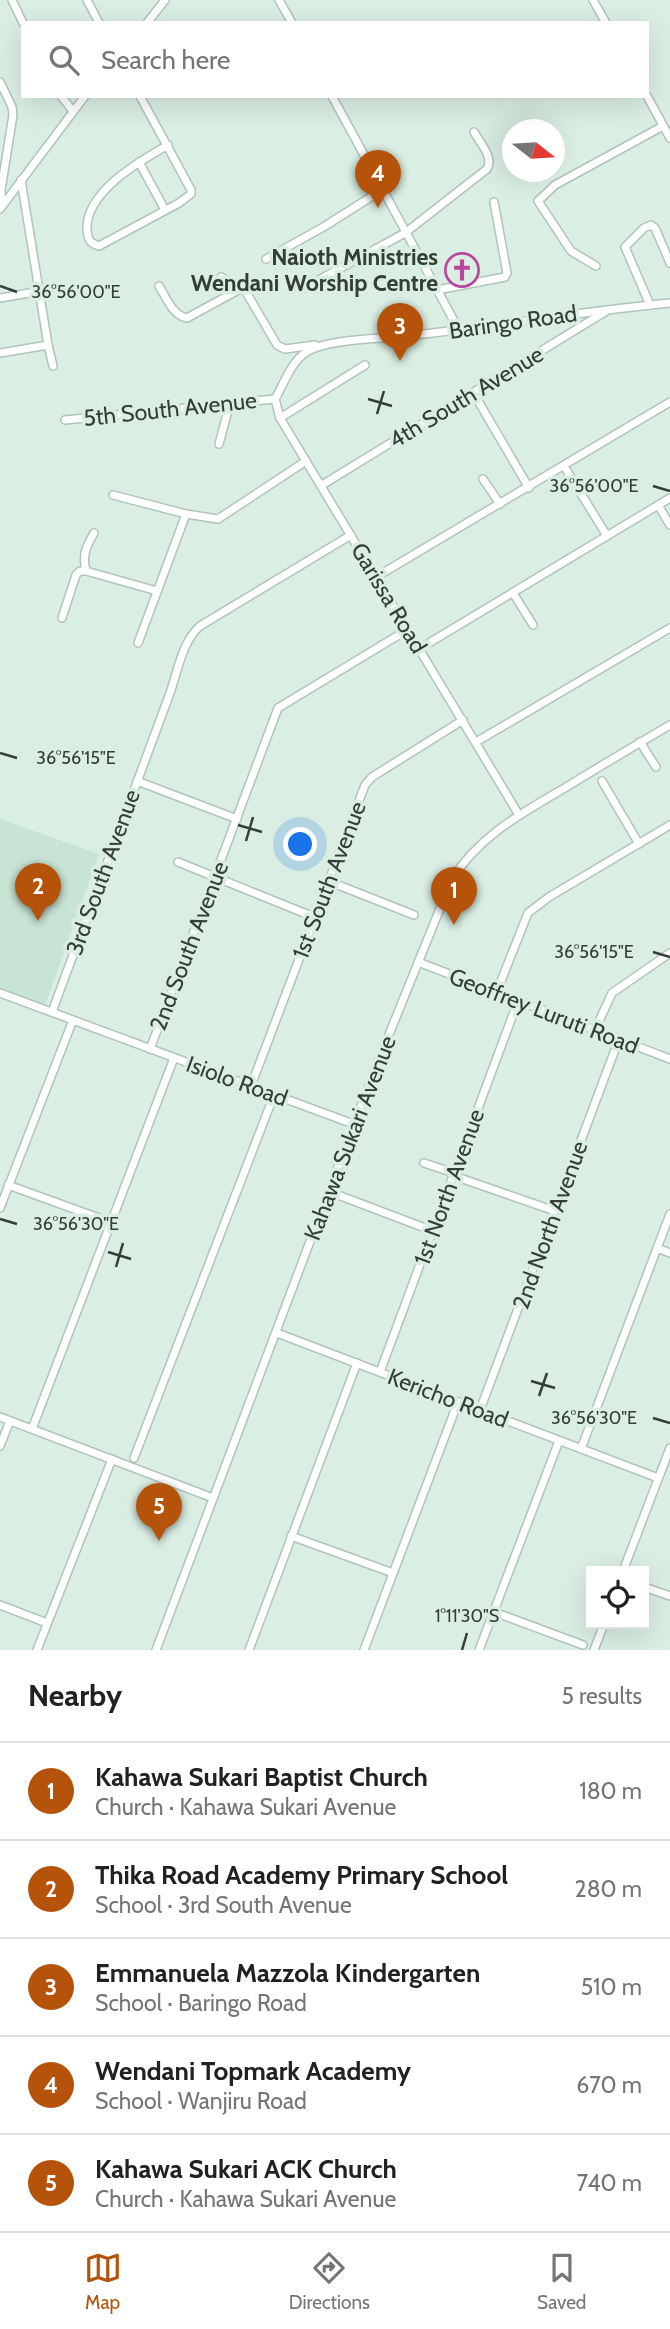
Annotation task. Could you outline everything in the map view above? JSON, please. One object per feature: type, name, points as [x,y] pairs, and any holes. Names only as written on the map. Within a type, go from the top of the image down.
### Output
[{"type":"street","points":[[12,0],[22,21]]},
{"type":"street","points":[[87,0],[98,21]]},
{"type":"street","points":[[149,21],[165,0]]},
{"type":"street","points":[[279,0],[291,21]]},
{"type":"street","points":[[593,0],[605,21]]},
{"type":"street","points":[[1,88],[13,115],[1,190],[1,208]]},
{"type":"street","points":[[63,98],[73,111]]},
{"type":"street","points":[[1,208],[83,98]]},
{"type":"street","points":[[141,98],[168,145],[190,197],[99,246],[89,241],[87,225],[93,205],[126,170],[168,145]]},
{"type":"street","points":[[333,98],[459,330]]},
{"type":"street","points":[[647,98],[670,138]]},
{"type":"street","points":[[596,267],[571,251],[538,201],[555,185],[663,126]]},
{"type":"street","points":[[302,289],[405,233],[487,169],[490,158],[474,132]]},
{"type":"street","points":[[139,162],[165,210]]},
{"type":"street","points":[[21,180],[53,366]]},
{"type":"street","points":[[266,259],[382,190]]},
{"type":"street","points":[[437,290],[505,277],[507,274],[494,202]]},
{"type":"street","points":[[650,305],[625,247],[644,228],[651,225],[655,228],[670,263]]},
{"type":"street","points":[[221,277],[242,288]]},
{"type":"street","points":[[159,286],[176,313],[187,318],[242,288]]},
{"type":"street","name":"Baringo Road","points":[[242,288],[277,345],[285,349],[670,303]]},
{"type":"street","points":[[0,298],[40,291]]},
{"type":"street","name":"4th South Avenue","points":[[322,485],[610,309]]},
{"type":"street","points":[[0,353],[48,345]]},
{"type":"street","points":[[275,399],[300,357],[322,345]]},
{"type":"street","points":[[280,418],[365,365]]},
{"type":"street","points":[[474,394],[529,488]]},
{"type":"street","name":"Garissa Road","points":[[275,399],[280,418],[519,815]]},
{"type":"street","name":"5th South Avenue","points":[[65,420],[275,399]]},
{"type":"street","points":[[376,577],[670,402]]},
{"type":"street","points":[[219,444],[230,403]]},
{"type":"street","points":[[113,495],[186,514],[212,519],[223,518],[306,461]]},
{"type":"street","points":[[564,466],[607,536]]},
{"type":"street","points":[[483,479],[500,504]]},
{"type":"street","points":[[419,649],[670,498]]},
{"type":"street","points":[[658,505],[670,526]]},
{"type":"street","points":[[138,643],[186,514]]},
{"type":"street","points":[[86,571],[83,558],[85,548],[94,533]]},
{"type":"street","name":"3rd South Avenue","points":[[51,1012],[186,643],[192,633],[200,625],[351,535]]},
{"type":"street","points":[[62,618],[75,575],[80,571],[157,590]]},
{"type":"street","points":[[513,593],[533,625]]},
{"type":"street","points":[[476,742],[670,628]]},
{"type":"street","name":"2nd South Avenue","points":[[150,1049],[278,708],[407,630]]},
{"type":"street","name":"1st South Avenue","points":[[251,1086],[368,781],[463,720]]},
{"type":"street","name":"Kahawa Sukari Avenue","points":[[156,1650],[375,1069],[452,878],[478,845],[519,815],[670,724]]},
{"type":"street","points":[[640,743],[656,767]]},
{"type":"street","points":[[137,781],[237,820]]},
{"type":"street","points":[[602,781],[639,844]]},
{"type":"street","points":[[499,986],[528,913],[549,897],[670,825]]},
{"type":"street","points":[[178,862],[314,917]]},
{"type":"street","points":[[328,881],[414,915]]},
{"type":"street","points":[[596,1030],[612,993],[670,953]]},
{"type":"street","name":"Geoffrey Luruti Road","points":[[418,962],[499,986],[518,1001],[670,1059]]},
{"type":"street","name":"Isiolo Road","points":[[0,993],[356,1125]]},
{"type":"street","name":"1st North Avenue","points":[[380,1372],[518,1001]]},
{"type":"street","points":[[0,1208],[73,1020]]},
{"type":"street","name":"2nd North Avenue","points":[[480,1410],[619,1039]]},
{"type":"street","name":"2nd South Avenue","points":[[32,1429],[174,1058]]},
{"type":"street","points":[[132,1462],[274,1095]]},
{"type":"street","points":[[424,1163],[555,1211]]},
{"type":"street","points":[[8,1185],[110,1222]]},
{"type":"street","points":[[330,1192],[433,1231]]},
{"type":"street","points":[[582,1449],[670,1214]]},
{"type":"street","points":[[657,1248],[670,1253]]},
{"type":"street","name":"Kericho Road","points":[[277,1333],[658,1478]]},
{"type":"street","points":[[249,1650],[357,1363]]},
{"type":"street","points":[[364,1650],[458,1402]]},
{"type":"street","points":[[0,1417],[112,1459],[132,1462],[213,1498]]},
{"type":"street","points":[[0,1446],[10,1421]]},
{"type":"street","points":[[479,1650],[559,1441]]},
{"type":"street","points":[[626,1566],[670,1448]]},
{"type":"street","points":[[37,1650],[112,1459]]},
{"type":"street","points":[[291,1536],[393,1573]]},
{"type":"street","points":[[649,1589],[670,1597]]},
{"type":"street","points":[[0,1605],[47,1623]]},
{"type":"street","points":[[494,1612],[583,1645]]},
{"type":"street","points":[[594,1650],[602,1629]]},
{"type":"shaded area","points":[[0,819],[99,854],[45,1006],[0,988]]},
{"type":"place","name":"Wendani Topmark Academy","points":[[378,208]]},
{"type":"place","name":"Naioth Ministries Wendani Worship Centre","points":[[462,270]]},
{"type":"place","name":"Emmanuela Mazzola Kindergarten","points":[[400,361]]},
{"type":"place","name":"Thika Road Academy Primary School","points":[[38,921]]},
{"type":"place","name":"Kahawa Sukari Baptist Church","points":[[454,925]]},
{"type":"place","name":"Kahawa Sukari ACK Church","points":[[159,1541]]}]
